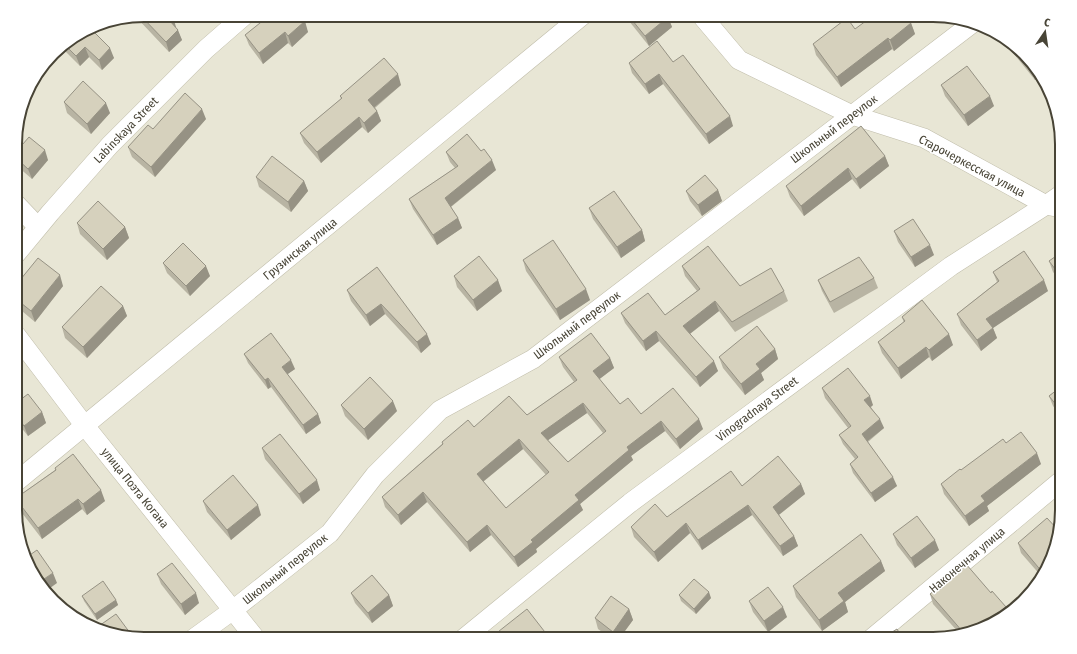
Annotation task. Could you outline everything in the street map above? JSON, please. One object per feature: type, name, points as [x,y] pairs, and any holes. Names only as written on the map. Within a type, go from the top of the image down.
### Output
[{"type":"street","name":"Labinskaya Street","points":[[22,247],[110,145],[206,49],[237,22]]},
{"type":"street","name":"Грузинская улица","points":[[22,477],[575,22]]},
{"type":"street","name":"Старочеркесская улица","points":[[707,22],[739,60],[852,115],[924,138],[1054,207]]},
{"type":"street","name":"Школьный переулок","points":[[202,632],[233,610],[330,533],[375,475],[440,410],[533,359],[968,27]]},
{"type":"street","name":"Vinogradnaya Street","points":[[472,632],[630,503],[951,266],[1054,207]]},
{"type":"street","points":[[22,210],[38,227]]},
{"type":"street","name":"улица Поэта Когана","points":[[22,343],[85,426],[250,632]]},
{"type":"street","name":"Наконечная улица","points":[[879,632],[1055,486]]},
{"type":"shaded area","points":[[933,22],[965,26],[994,38],[1019,58],[1034,76],[1049,105],[1055,136],[1055,518],[1051,542],[1039,571],[1019,596],[1001,611],[972,626],[941,632],[144,632],[112,628],[83,616],[64,602],[52,590],[38,571],[26,542],[23,526],[23,128],[28,105],[38,83],[52,64],[64,52],[83,38],[97,31],[128,23]]},
{"type":"building","points":[[147,22],[171,22],[178,30],[166,42]]},
{"type":"building","points":[[261,22],[304,22],[288,36],[285,32],[259,53],[245,35]]},
{"type":"building","points":[[634,22],[662,22],[645,36]]},
{"type":"building","points":[[842,22],[850,22],[855,29],[864,22],[911,23],[890,40],[888,38],[837,77],[813,44]]},
{"type":"building","points":[[94,32],[110,48],[99,60],[85,47],[76,56],[69,49],[83,38]]},
{"type":"building","points":[[657,41],[673,62],[683,55],[730,116],[706,134],[659,74],[645,84],[629,63]]},
{"type":"building","points":[[384,58],[398,74],[368,100],[377,111],[364,123],[359,117],[317,152],[300,133],[342,98],[340,96]]},
{"type":"building","points":[[967,66],[990,96],[964,115],[941,85]]},
{"type":"building","points":[[83,81],[106,103],[87,124],[64,102]]},
{"type":"building","points":[[185,93],[202,109],[151,167],[128,147],[148,125],[153,129]]},
{"type":"building","points":[[861,126],[885,156],[856,179],[848,168],[801,206],[786,186]]},
{"type":"building","points":[[467,134],[481,151],[484,149],[492,160],[445,198],[458,218],[433,235],[409,199],[458,166],[446,152]]},
{"type":"building","points":[[29,137],[45,150],[28,169],[22,164],[22,145]]},
{"type":"building","points":[[272,156],[304,181],[288,202],[256,177]]},
{"type":"building","points":[[705,175],[718,190],[698,205],[686,191]]},
{"type":"building","points":[[614,191],[642,230],[617,247],[589,208]]},
{"type":"building","points":[[98,201],[125,227],[103,249],[77,223]]},
{"type":"building","points":[[913,219],[930,245],[911,257],[894,231]]},
{"type":"building","points":[[553,240],[586,289],[556,309],[523,260]]},
{"type":"building","points":[[183,243],[206,266],[186,286],[163,263]]},
{"type":"building","points":[[708,246],[740,286],[771,268],[784,291],[732,322],[715,301],[683,326],[714,361],[696,377],[656,331],[643,341],[621,313],[648,293],[665,315],[700,289],[682,266]]},
{"type":"building","points":[[1024,251],[1044,280],[986,319],[993,328],[977,340],[957,314],[999,281],[993,272]]},
{"type":"building","points":[[479,256],[498,280],[473,300],[454,276]]},
{"type":"building","points":[[859,257],[874,278],[830,302],[818,280]]},
{"type":"building","points":[[1055,257],[1055,269],[1049,261]]},
{"type":"building","points":[[38,258],[60,275],[31,311],[22,304],[22,278]]},
{"type":"building","points":[[377,267],[427,334],[417,342],[381,304],[366,315],[347,290]]},
{"type":"building","points":[[101,286],[123,306],[83,347],[62,327]]},
{"type":"building","points":[[922,300],[949,334],[929,350],[926,347],[898,368],[878,342],[905,321],[902,317]]},
{"type":"building","points":[[757,326],[775,349],[756,364],[760,369],[741,384],[719,357]]},
{"type":"building","points":[[271,333],[291,360],[282,367],[318,414],[303,425],[268,378],[265,380],[244,354]]},
{"type":"building","points":[[591,333],[610,358],[593,371],[620,404],[628,398],[641,414],[673,388],[699,419],[676,439],[661,421],[627,447],[629,450],[575,495],[579,500],[531,540],[533,542],[514,557],[487,525],[467,542],[423,492],[398,515],[382,497],[443,444],[442,442],[468,420],[474,427],[509,396],[527,415],[577,380],[559,357]],"holes":[[[583,403],[606,431],[568,462],[541,433]],[[519,439],[549,472],[506,508],[477,474]]]},
{"type":"building","points":[[848,368],[870,396],[864,400],[880,419],[862,434],[893,477],[871,493],[850,464],[858,457],[839,435],[851,426],[822,388]]},
{"type":"building","points":[[370,377],[393,401],[364,429],[341,405]]},
{"type":"building","points":[[1055,391],[1055,403],[1049,396]]},
{"type":"building","points":[[28,394],[42,412],[24,426],[22,423],[22,398]]},
{"type":"building","points":[[1021,432],[1037,453],[981,496],[985,501],[965,516],[941,484],[1003,439],[1006,443]]},
{"type":"building","points":[[280,434],[317,480],[299,494],[262,448]]},
{"type":"building","points":[[73,454],[101,490],[83,504],[78,499],[38,528],[22,507],[22,494],[56,470],[55,468]]},
{"type":"building","points":[[778,456],[801,484],[773,507],[794,536],[780,546],[748,505],[698,540],[686,523],[654,552],[631,527],[655,504],[667,517],[731,471],[742,486]]},
{"type":"building","points":[[233,475],[258,505],[227,530],[203,501]]},
{"type":"building","points":[[917,516],[935,540],[911,558],[893,534]]},
{"type":"building","points":[[1047,518],[1054,526],[1051,542],[1040,569],[1018,543]]},
{"type":"building","points":[[861,534],[881,561],[838,593],[844,601],[819,620],[793,586]]},
{"type":"building","points":[[37,550],[53,573],[44,579],[30,555]]},
{"type":"building","points":[[172,563],[196,593],[181,604],[157,574]]},
{"type":"building","points":[[966,564],[991,593],[992,591],[1006,607],[987,619],[972,626],[960,629],[930,594]]},
{"type":"building","points":[[372,575],[389,595],[368,613],[351,593]]},
{"type":"building","points":[[694,579],[709,592],[694,609],[679,595]]},
{"type":"building","points":[[103,581],[116,600],[95,614],[82,596]]},
{"type":"building","points":[[768,587],[783,607],[764,621],[749,601]]},
{"type":"building","points":[[611,596],[629,609],[613,632],[595,618]]},
{"type":"building","points":[[527,609],[545,632],[498,632]]},
{"type":"building","points":[[116,614],[129,631],[112,628],[101,624]]}]
